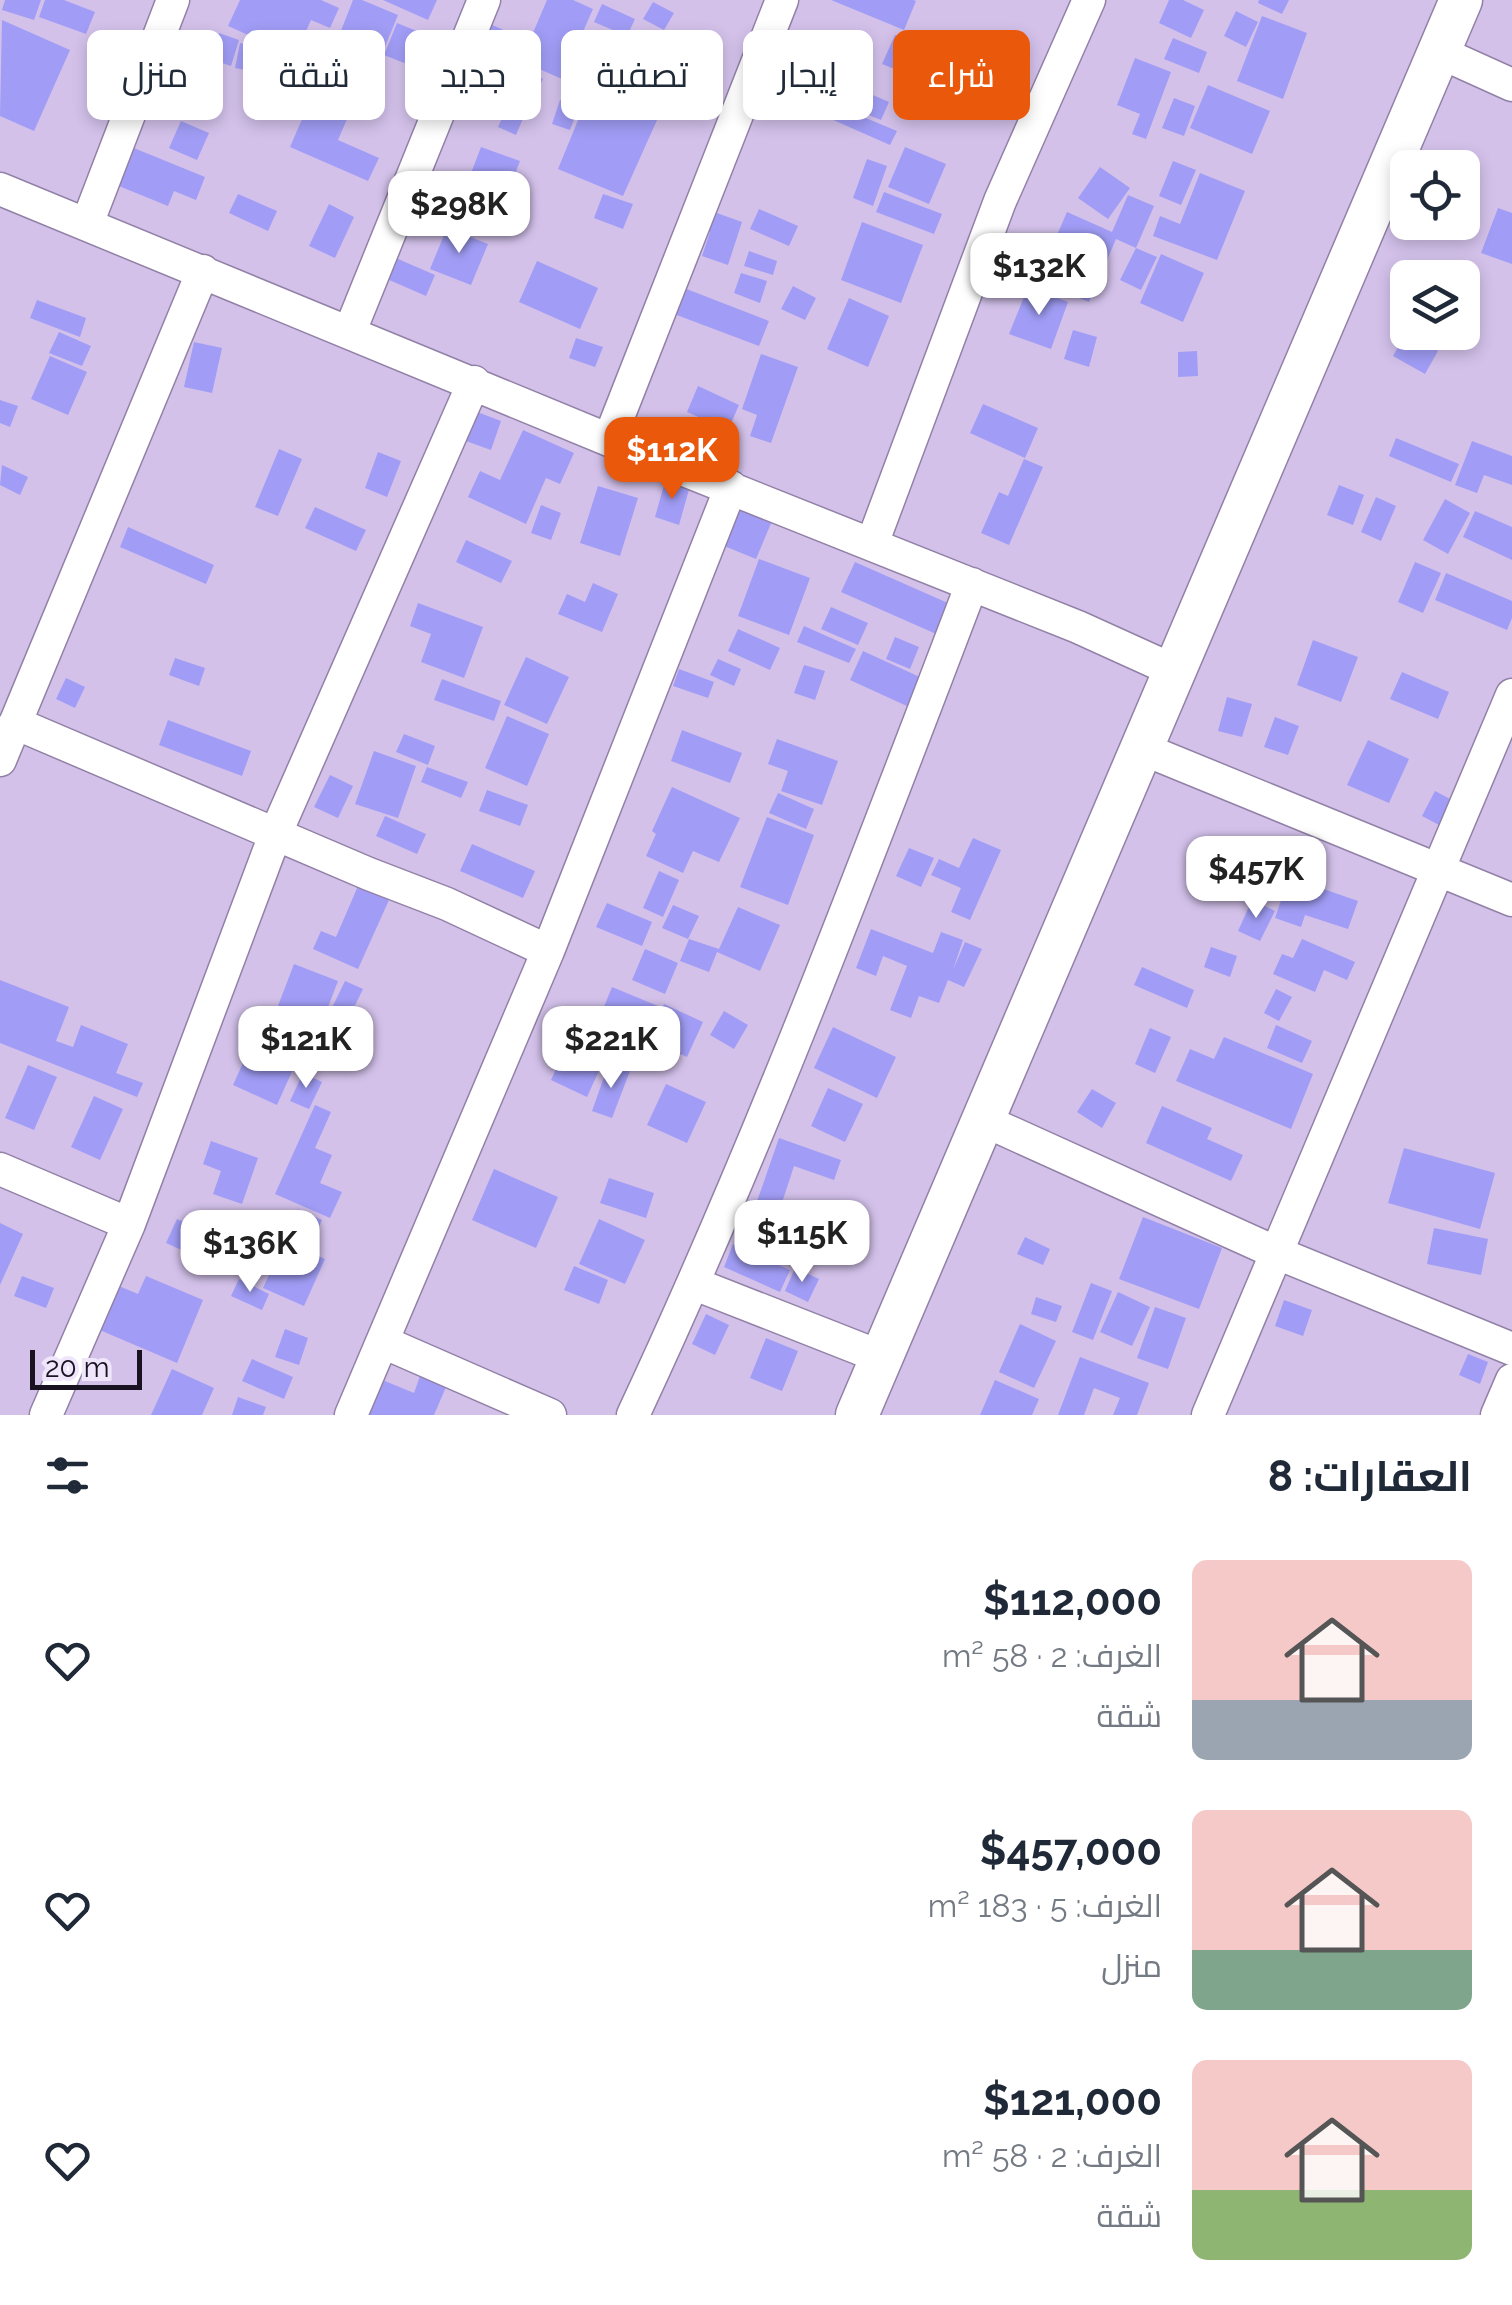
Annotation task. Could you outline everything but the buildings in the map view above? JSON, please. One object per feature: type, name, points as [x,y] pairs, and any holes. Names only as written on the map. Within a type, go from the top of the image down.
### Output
[{"type":"street","points":[[86,224],[173,0]]},
{"type":"street","points":[[350,332],[484,0]]},
{"type":"street","points":[[609,440],[782,0]]},
{"type":"street","points":[[872,544],[1000,201],[1089,0]]},
{"type":"street","points":[[857,1415],[1462,0]]},
{"type":"street","points":[[1439,52],[1512,85]]},
{"type":"street","points":[[0,189],[1175,670]]},
{"type":"street","points":[[0,760],[203,271]]},
{"type":"street","points":[[46,1415],[129,1224],[275,834],[474,382]]},
{"type":"street","points":[[351,1415],[548,951],[731,486]]},
{"type":"street","points":[[634,1415],[695,1284],[810,1006],[972,584]]},
{"type":"street","points":[[1208,1415],[1512,696]]},
{"type":"street","points":[[15,723],[447,904],[548,951]]},
{"type":"street","points":[[1144,749],[1512,900]]},
{"type":"street","points":[[984,1120],[1277,1253],[1512,1349]]},
{"type":"street","points":[[0,1169],[129,1224]]},
{"type":"street","points":[[695,1284],[881,1357]]},
{"type":"street","points":[[384,1342],[550,1415]]},
{"type":"street","points":[[1497,1415],[1512,1380]]}]
